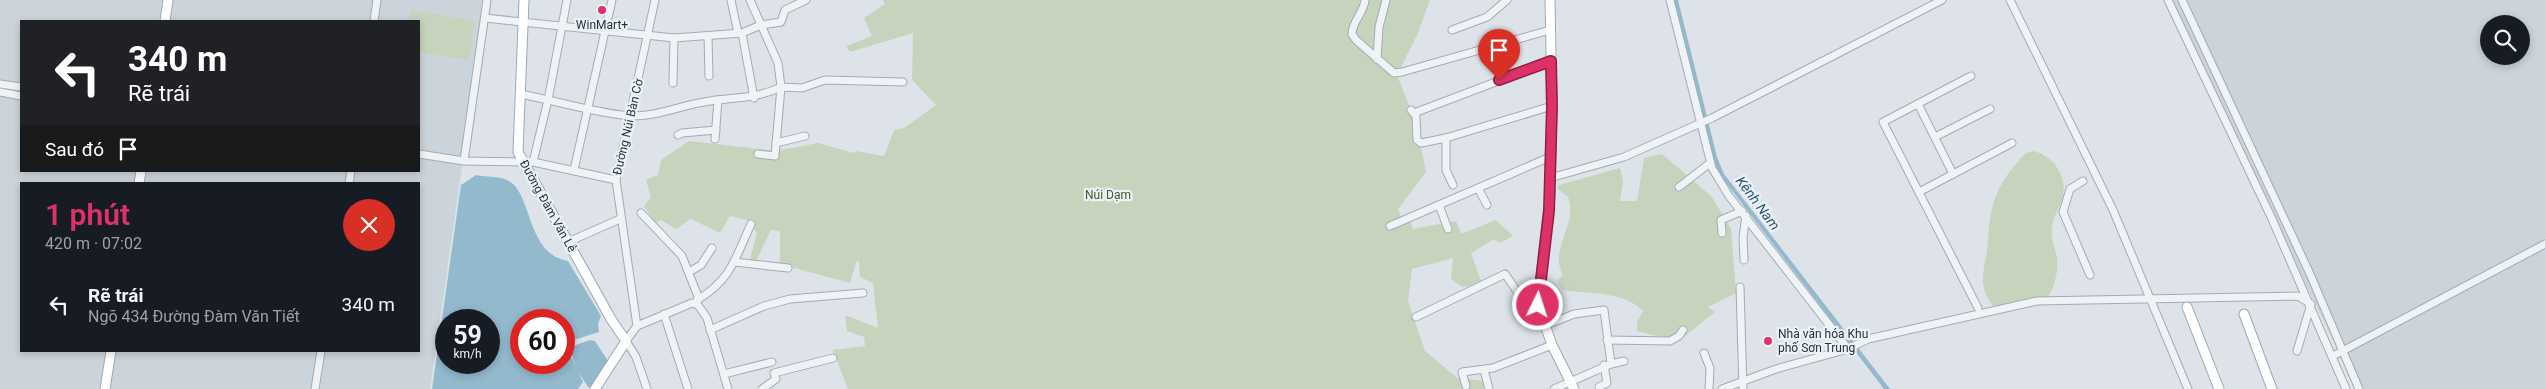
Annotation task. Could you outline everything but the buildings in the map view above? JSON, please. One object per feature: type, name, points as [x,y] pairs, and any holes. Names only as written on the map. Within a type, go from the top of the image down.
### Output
[{"type":"main road","points":[[165,20],[168,0]]},
{"type":"main road","name":"Đường Đàm Văn Lễ","points":[[524,0],[518,152],[611,319],[626,342]]},
{"type":"main road","points":[[1550,0],[1552,106],[1549,211],[1538,305],[1552,345],[1573,385]]},
{"type":"main road","points":[[2187,307],[2219,389]]},
{"type":"main road","points":[[2244,314],[2272,389]]},
{"type":"main road","points":[[595,389],[626,342]]},
{"type":"main road","points":[[106,389],[111,352]]},
{"type":"street","points":[[374,20],[377,0]]},
{"type":"street","points":[[464,161],[487,0]]},
{"type":"street","points":[[532,162],[548,100],[567,0]]},
{"type":"street","points":[[574,170],[612,0]]},
{"type":"street","name":"Đường Núi Bàn Cờ","points":[[637,326],[620,219],[616,180],[632,116],[655,0]]},
{"type":"street","points":[[732,0],[754,98]]},
{"type":"street","points":[[750,0],[778,63],[781,87],[775,156],[758,154]]},
{"type":"street","points":[[485,18],[563,25],[648,37],[674,38],[740,33],[761,25],[781,22],[785,10],[806,0]]},
{"type":"street","points":[[1365,0],[1364,7],[1354,24],[1352,34],[1394,73],[1550,30]]},
{"type":"street","points":[[1377,59],[1379,27],[1386,0]]},
{"type":"street","points":[[1452,30],[1487,17],[1507,0]]},
{"type":"street","points":[[1670,0],[1710,163],[1722,185],[1848,349]]},
{"type":"street","points":[[1550,178],[1624,157],[1712,118],[1942,0]]},
{"type":"street","points":[[2010,0],[2113,210],[2188,389]]},
{"type":"street","points":[[2168,0],[2311,304],[2346,389]]},
{"type":"street","points":[[2182,0],[2304,260],[2358,389]]},
{"type":"street","points":[[708,36],[709,76]]},
{"type":"street","points":[[673,83],[674,38]]},
{"type":"street","points":[[1551,61],[1412,111],[1416,116],[1418,142],[1446,138],[1552,106]]},
{"type":"street","points":[[1971,76],[1883,122],[1978,308]]},
{"type":"street","points":[[521,94],[632,116],[718,100],[754,98],[781,87],[802,88],[825,80],[903,82]]},
{"type":"street","points":[[0,84],[20,87]]},
{"type":"street","points":[[0,92],[20,96]]},
{"type":"street","points":[[715,139],[718,100]]},
{"type":"street","points":[[1918,104],[1953,174]]},
{"type":"street","points":[[1935,137],[1990,109]]},
{"type":"street","points":[[678,135],[716,130]]},
{"type":"street","points":[[776,143],[805,136]]},
{"type":"street","points":[[1446,138],[1446,170],[1453,185]]},
{"type":"street","points":[[1919,192],[2012,144]]},
{"type":"street","points":[[420,154],[464,161],[532,162],[616,180]]},
{"type":"street","points":[[1390,226],[1550,157]]},
{"type":"street","points":[[1679,187],[1710,163]]},
{"type":"street","points":[[2084,181],[2072,187],[2063,212],[2090,275]]},
{"type":"street","points":[[1478,188],[1487,205]]},
{"type":"street","points":[[1439,205],[1448,228]]},
{"type":"street","points":[[641,213],[682,256],[689,272],[695,301],[704,312],[728,389]]},
{"type":"street","points":[[1722,233],[1721,220],[1744,214]]},
{"type":"street","points":[[1744,214],[1744,260]]},
{"type":"street","points":[[568,242],[620,219]]},
{"type":"street","points":[[647,389],[636,357],[626,342],[637,326],[695,301],[712,291],[727,276],[751,224]]},
{"type":"street","points":[[2332,356],[2545,244]]},
{"type":"street","points":[[689,272],[701,265],[712,248]]},
{"type":"street","points":[[734,262],[788,268]]},
{"type":"street","points":[[1416,317],[1505,274],[1528,307],[1538,305]]},
{"type":"street","points":[[1740,287],[1743,385]]},
{"type":"street","points":[[710,330],[764,306],[790,299],[863,293]]},
{"type":"street","points":[[1722,389],[1743,385],[1776,369],[1848,349],[1868,339],[2028,302],[2152,300],[2271,295],[2298,296],[2311,304]]},
{"type":"street","points":[[2297,351],[2311,304]]},
{"type":"street","points":[[1544,326],[1574,314],[1604,310],[1608,340],[1607,383],[1599,387]]},
{"type":"street","points":[[664,314],[688,389]]},
{"type":"street","points":[[1608,340],[1670,342],[1679,336],[1683,330]]},
{"type":"street","points":[[1466,386],[1462,372],[1484,370],[1552,345]]},
{"type":"street","points":[[315,389],[321,352]]},
{"type":"street","points":[[1704,353],[1710,368],[1709,389]]},
{"type":"street","points":[[762,389],[776,380],[774,373],[833,358]]},
{"type":"street","points":[[1554,389],[1573,385],[1607,364],[1624,361]]},
{"type":"street","points":[[724,374],[772,362]]},
{"type":"street","points":[[1484,370],[1489,389]]},
{"type":"shaded area","points":[[0,0],[486,0],[442,309],[435,309],[435,354],[430,389],[0,389]]},
{"type":"shaded area","points":[[2166,0],[2545,0],[2545,389],[2357,389]]},
{"type":"green space","name":"Núi Dạm","points":[[883,0],[1430,0],[1417,35],[1397,75],[1416,123],[1426,172],[1398,209],[1403,223],[1410,220],[1413,229],[1456,221],[1461,234],[1496,220],[1513,236],[1500,243],[1494,239],[1471,253],[1481,281],[1470,286],[1462,287],[1451,279],[1453,258],[1412,269],[1408,301],[1425,351],[1457,378],[1484,381],[1487,389],[848,389],[833,350],[865,346],[864,337],[847,331],[845,315],[878,328],[873,283],[860,277],[859,261],[857,260],[850,283],[780,264],[780,231],[771,230],[756,261],[750,259],[757,233],[746,220],[730,216],[720,233],[691,219],[676,229],[661,220],[655,223],[644,206],[651,198],[646,180],[658,175],[661,160],[689,141],[776,151],[818,143],[854,153],[856,151],[884,156],[894,130],[904,128],[936,105],[912,80],[913,33],[850,52],[846,46],[872,36],[864,18],[885,4]]},
{"type":"green space","points":[[411,10],[475,21],[469,60],[420,52],[420,20],[409,20]]},
{"type":"green space","points":[[2034,151],[2054,163],[2064,188],[2052,226],[2052,238],[2057,263],[2055,281],[2048,297],[2041,303],[1996,310],[1985,292],[1983,284],[1991,214],[2002,183],[2016,163],[2026,153]]},
{"type":"green space","points":[[1662,154],[1712,197],[1731,229],[1736,293],[1708,307],[1715,312],[1679,341],[1637,331],[1637,322],[1643,311],[1626,300],[1605,294],[1563,290],[1557,281],[1563,275],[1559,265],[1559,256],[1570,217],[1568,197],[1557,188],[1559,185],[1620,168],[1623,181],[1620,201],[1637,201],[1644,158]]},
{"type":"water","name":"Kênh Nam","points":[[1673,0],[1678,0],[1717,157],[1724,174],[1890,389],[1884,389],[1714,167]]},
{"type":"water","points":[[476,175],[507,180],[515,186],[521,196],[544,247],[554,256],[568,261],[601,316],[598,324],[599,332],[575,340],[575,309],[510,309],[510,374],[575,374],[575,345],[590,340],[595,341],[608,361],[592,388],[588,387],[579,373],[583,382],[578,389],[432,389],[435,368],[435,374],[500,374],[500,309],[443,309],[461,185]]},
{"type":"place","name":"WinMart+","points":[[602,10]]},
{"type":"place","name":"Nhà văn hóa Khu phố Sơn Trung","points":[[1768,341]]},
{"type":"route","points":[[1499,80],[1551,61],[1550,196],[1538,305]]}]
